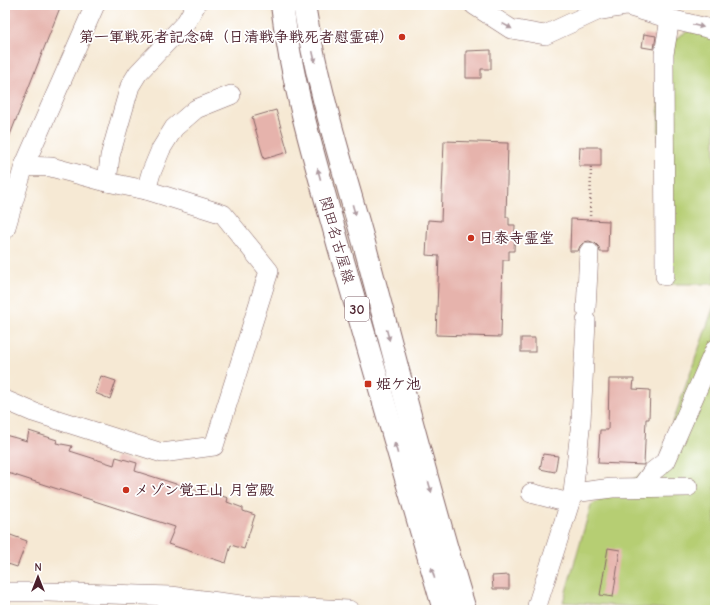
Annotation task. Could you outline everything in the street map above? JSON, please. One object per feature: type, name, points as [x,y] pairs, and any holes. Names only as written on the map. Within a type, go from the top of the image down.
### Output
[{"type":"main road","name":"関田名古屋線","points":[[282,5],[292,74],[444,610]]},
{"type":"main road","name":"関田名古屋線","points":[[304,5],[308,31],[328,120],[357,219],[465,610]]},
{"type":"street","points":[[5,230],[24,166],[95,5]]},
{"type":"street","points":[[107,182],[110,156],[130,86],[138,73],[186,22],[196,5]]},
{"type":"street","points":[[474,5],[511,29],[546,35],[597,12],[627,6],[670,19],[715,30]]},
{"type":"street","points":[[665,276],[664,54],[670,19]]},
{"type":"street","points":[[146,190],[161,149],[174,128],[196,109],[231,95]]},
{"type":"street","points":[[5,400],[33,412],[162,453],[214,446],[269,271],[223,214],[146,190],[107,182],[51,167],[24,166]]},
{"type":"street","points":[[537,610],[571,498],[581,421],[589,252]]},
{"type":"street","points":[[641,487],[652,472],[666,461],[715,349]]},
{"type":"street","points":[[531,493],[571,498],[612,488],[688,487]]},
{"type":"street","points":[[5,592],[171,596],[242,608],[349,610]]},
{"type":"path","points":[[590,220],[591,166]]},
{"type":"green space","points":[[691,29],[715,36],[715,284],[660,284],[658,49]]},
{"type":"green space","points":[[715,303],[715,610],[679,610],[563,602],[591,505],[658,464]]},
{"type":"building","points":[[5,5],[61,5],[6,145],[5,145]]},
{"type":"building","points":[[644,34],[656,36],[654,49],[642,47]]},
{"type":"building","points":[[491,50],[491,69],[481,69],[481,78],[466,78],[466,51]]},
{"type":"building","points":[[276,110],[288,152],[264,159],[252,117]]},
{"type":"building","name":"日泰寺霊堂","points":[[444,141],[508,143],[506,217],[509,217],[509,225],[515,225],[514,251],[509,251],[509,260],[503,260],[501,337],[436,335],[439,256],[426,255],[428,220],[441,221]]},
{"type":"building","points":[[580,147],[601,147],[601,166],[579,166]]},
{"type":"building","points":[[571,219],[609,221],[608,252],[600,252],[599,247],[595,243],[589,241],[584,242],[578,251],[570,251]]},
{"type":"building","points":[[521,338],[535,338],[535,352],[521,352]]},
{"type":"building","points":[[101,376],[116,381],[110,399],[95,393]]},
{"type":"building","points":[[609,379],[634,379],[633,389],[650,390],[649,419],[646,419],[644,465],[598,463],[600,430],[608,430]]},
{"type":"building","name":"メゾン覚王山 月宮殿","points":[[29,431],[57,440],[56,443],[72,446],[70,451],[114,465],[116,457],[137,463],[135,471],[198,491],[198,488],[228,498],[227,502],[243,508],[243,511],[255,515],[244,549],[231,545],[226,563],[168,544],[175,527],[5,472],[5,435],[27,441]]},
{"type":"building","points":[[543,454],[558,456],[555,472],[540,469]]},
{"type":"building","points":[[5,533],[27,541],[17,567],[5,563]]},
{"type":"building","points":[[608,548],[620,550],[613,597],[600,595]]},
{"type":"building","points":[[509,575],[509,589],[493,589],[492,576]]},
{"type":"place","name":"第一軍戦死者記念碑（日清戦争戦死者慰霊碑）","points":[[402,37]]},
{"type":"place","name":"日泰寺霊堂","points":[[471,238]]},
{"type":"place","name":"姫ケ池","points":[[368,384]]},
{"type":"place","name":"メゾン覚王山 月宮殿","points":[[126,490]]}]
